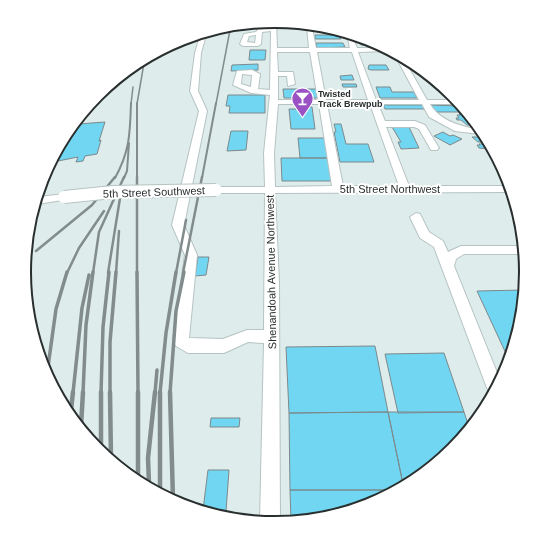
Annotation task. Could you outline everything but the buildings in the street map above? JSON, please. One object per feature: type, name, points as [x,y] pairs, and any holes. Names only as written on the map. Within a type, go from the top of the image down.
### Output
[{"type":"street","name":"Shenandoah Avenue Northwest","points":[[270,517],[272,337],[269,153],[274,102],[274,28]]},
{"type":"street","points":[[259,33],[259,30],[261,29]]},
{"type":"street","points":[[309,30],[338,189]]},
{"type":"street","points":[[202,39],[198,53],[194,91],[195,96],[203,104],[203,111],[178,225],[191,255],[185,294],[181,341],[188,346],[224,346],[247,336],[272,337]]},
{"type":"street","points":[[350,40],[405,189]]},
{"type":"street","points":[[274,50],[376,50]]},
{"type":"street","points":[[403,64],[424,102],[434,116],[464,131],[475,132]]},
{"type":"street","points":[[274,74],[290,74],[291,84]]},
{"type":"street","points":[[254,91],[274,93]]},
{"type":"street","points":[[274,102],[450,102]]},
{"type":"street","points":[[381,124],[415,124],[422,127],[434,148]]},
{"type":"street","name":"5th Street Northwest","points":[[270,189],[505,189]]},
{"type":"street","name":"5th Street Southwest","points":[[42,200],[114,192],[270,189]]},
{"type":"street","points":[[416,217],[424,235],[439,244],[493,384]]},
{"type":"street","points":[[448,266],[451,257],[461,250],[519,250]]},
{"type":"railway","points":[[216,104],[229,33]]},
{"type":"railway","points":[[137,104],[143,67]]},
{"type":"railway","points":[[131,104],[133,87]]},
{"type":"railway","points":[[115,178],[124,159],[128,142],[131,103]]},
{"type":"railway","points":[[202,178],[216,103]]},
{"type":"railway","points":[[137,104],[137,272]]},
{"type":"railway","points":[[124,178],[127,171],[129,143]]},
{"type":"railway","points":[[36,251],[92,205],[115,177]]},
{"type":"railway","points":[[93,273],[99,232],[124,177]]},
{"type":"railway","points":[[183,273],[202,177]]},
{"type":"railway","points":[[108,273],[121,192]]},
{"type":"railway","points":[[67,273],[79,248],[104,211]]},
{"type":"railway","points":[[176,273],[186,220]]},
{"type":"railway","points":[[116,273],[119,231]]},
{"type":"railway","points":[[49,362],[56,309],[67,272]]},
{"type":"railway","points":[[83,393],[86,325],[93,272]]},
{"type":"railway","points":[[101,393],[103,327],[109,272]]},
{"type":"railway","points":[[110,392],[110,342],[116,272]]},
{"type":"railway","points":[[137,272],[138,393]]},
{"type":"railway","points":[[160,393],[166,333],[176,272]]},
{"type":"railway","points":[[170,393],[176,311],[184,272]]},
{"type":"railway","points":[[73,393],[82,308],[89,275]]},
{"type":"railway","points":[[155,393],[157,370]]},
{"type":"railway","points":[[71,407],[73,392]]},
{"type":"railway","points":[[81,420],[83,392]]},
{"type":"railway","points":[[110,392],[111,453]]},
{"type":"railway","points":[[149,481],[148,458],[155,392]]},
{"type":"railway","points":[[101,393],[101,443]]},
{"type":"railway","points":[[138,393],[138,474]]},
{"type":"railway","points":[[160,393],[160,488]]},
{"type":"railway","points":[[170,393],[173,494]]},
{"type":"place","name":"Twisted Track Brewpub","points":[[302,118]]}]
